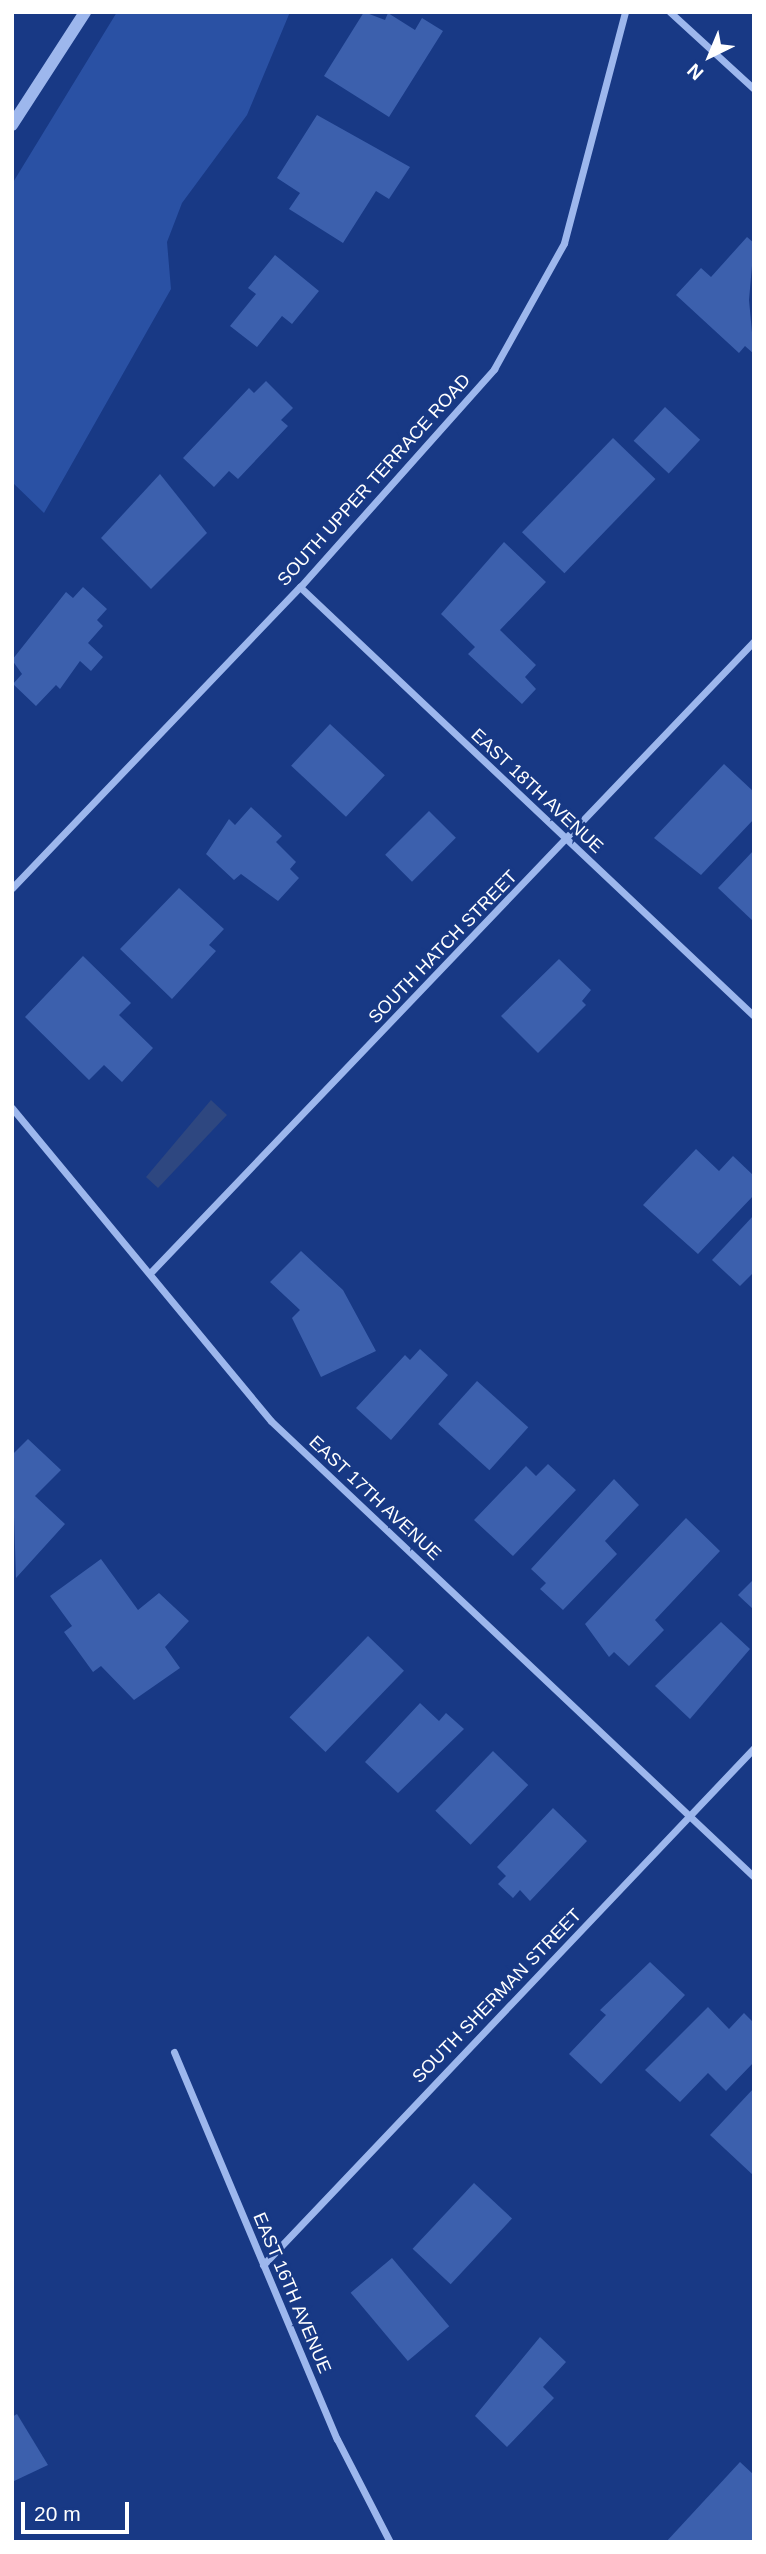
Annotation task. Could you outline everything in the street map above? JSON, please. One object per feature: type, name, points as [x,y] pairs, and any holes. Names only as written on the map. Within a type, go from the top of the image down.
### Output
[{"type":"street","points":[[12,125],[85,12]]},
{"type":"street","name":"SOUTH UPPER TERRACE ROAD","points":[[12,888],[300,587],[494,369],[564,243],[625,12]]},
{"type":"street","points":[[670,12],[754,89]]},
{"type":"street","name":"EAST 18TH AVENUE","points":[[300,587],[754,1016]]},
{"type":"street","name":"SOUTH HATCH STREET","points":[[152,1271],[568,841],[754,641]]},
{"type":"street","name":"EAST 17TH AVENUE","points":[[12,1108],[152,1271],[271,1421],[754,1877]]},
{"type":"street","name":"SOUTH SHERMAN STREET","points":[[263,2265],[754,1748]]},
{"type":"street","name":"EAST 16TH AVENUE","points":[[174,2052],[337,2439],[390,2542]]},
{"type":"shaded area","points":[[117,12],[290,12],[247,115],[182,203],[167,242],[171,289],[44,513],[12,482],[12,184]]},
{"type":"shaded area","points":[[211,1100],[227,1115],[158,1188],[146,1177]]},
{"type":"building","points":[[364,12],[385,20],[388,13],[415,30],[422,18],[443,31],[389,117],[324,76]]},
{"type":"building","points":[[317,115],[410,167],[389,199],[376,191],[343,243],[289,209],[300,193],[277,178]]},
{"type":"building","points":[[747,237],[754,243],[749,300],[754,354],[745,346],[739,353],[676,295],[701,268],[711,277]]},
{"type":"building","points":[[275,255],[319,291],[292,324],[282,316],[257,347],[230,326],[256,294],[248,288]]},
{"type":"building","points":[[266,381],[293,408],[281,420],[288,426],[238,479],[229,471],[214,487],[183,458],[249,388],[254,393]]},
{"type":"building","points":[[665,407],[700,440],[669,473],[634,441]]},
{"type":"building","points":[[613,438],[655,479],[564,573],[522,532]]},
{"type":"building","points":[[160,474],[207,533],[151,589],[101,538]]},
{"type":"building","points":[[504,542],[546,582],[500,630],[536,665],[525,677],[536,689],[522,704],[468,654],[475,647],[441,614]]},
{"type":"building","points":[[83,587],[107,609],[97,620],[103,626],[88,643],[103,657],[91,671],[80,661],[60,689],[56,685],[36,706],[13,684],[22,674],[12,660],[66,592],[73,598]]},
{"type":"building","points":[[330,724],[385,775],[346,817],[291,766]]},
{"type":"building","points":[[724,764],[754,792],[754,819],[701,875],[654,838]]},
{"type":"building","points":[[251,807],[282,836],[276,842],[296,862],[290,869],[299,878],[278,901],[241,874],[234,880],[206,854],[229,819],[235,825]]},
{"type":"building","points":[[429,811],[456,838],[412,882],[385,855]]},
{"type":"building","points":[[754,850],[754,922],[718,888]]},
{"type":"building","points":[[179,888],[224,929],[209,945],[216,951],[172,999],[120,949]]},
{"type":"building","points":[[83,956],[131,1003],[119,1015],[153,1048],[122,1082],[104,1065],[89,1080],[25,1017]]},
{"type":"building","points":[[559,959],[591,990],[582,1001],[586,1005],[538,1053],[501,1016]]},
{"type":"building","points":[[696,1149],[719,1171],[733,1156],[754,1176],[754,1195],[698,1254],[643,1205]]},
{"type":"building","points":[[754,1215],[754,1272],[740,1286],[712,1260]]},
{"type":"building","points":[[301,1251],[343,1290],[376,1351],[321,1377],[292,1318],[300,1310],[270,1282]]},
{"type":"building","points":[[420,1349],[448,1375],[391,1440],[356,1408],[405,1355],[410,1360]]},
{"type":"building","points":[[477,1381],[528,1427],[489,1470],[438,1424]]},
{"type":"building","points":[[28,1439],[61,1470],[35,1496],[65,1524],[16,1578],[12,1455]]},
{"type":"building","points":[[548,1464],[576,1490],[513,1556],[474,1520],[526,1466],[536,1476]]},
{"type":"building","points":[[614,1479],[639,1505],[605,1541],[617,1554],[563,1610],[540,1589],[546,1583],[531,1569]]},
{"type":"building","points":[[686,1518],[720,1551],[655,1620],[664,1630],[629,1666],[614,1652],[609,1657],[585,1624]]},
{"type":"building","points":[[101,1559],[138,1610],[159,1593],[189,1621],[165,1647],[180,1668],[134,1700],[101,1666],[93,1672],[64,1632],[72,1626],[50,1596]]},
{"type":"building","points":[[754,1579],[754,1610],[738,1595]]},
{"type":"building","points":[[721,1622],[750,1649],[690,1719],[655,1686]]},
{"type":"building","points":[[368,1636],[404,1671],[325,1752],[290,1717]]},
{"type":"building","points":[[420,1703],[439,1721],[446,1713],[464,1729],[398,1793],[365,1762]]},
{"type":"building","points":[[493,1751],[528,1785],[471,1845],[435,1811]]},
{"type":"building","points":[[553,1808],[587,1841],[530,1901],[520,1890],[513,1898],[498,1884],[506,1876],[497,1867]]},
{"type":"building","points":[[650,1962],[685,1995],[601,2084],[569,2054],[606,2015],[600,2010]]},
{"type":"building","points":[[708,2007],[729,2029],[744,2013],[754,2023],[754,2062],[726,2091],[708,2073],[680,2102],[645,2070]]},
{"type":"building","points":[[754,2088],[754,2176],[710,2135]]},
{"type":"building","points":[[474,2183],[512,2218],[451,2284],[413,2249]]},
{"type":"building","points":[[392,2258],[449,2326],[408,2361],[351,2293]]},
{"type":"building","points":[[540,2337],[566,2362],[543,2387],[554,2398],[507,2447],[475,2416]]},
{"type":"building","points":[[17,2414],[48,2465],[12,2482],[12,2417]]},
{"type":"building","points":[[740,2462],[754,2475],[754,2542],[666,2542]]}]
